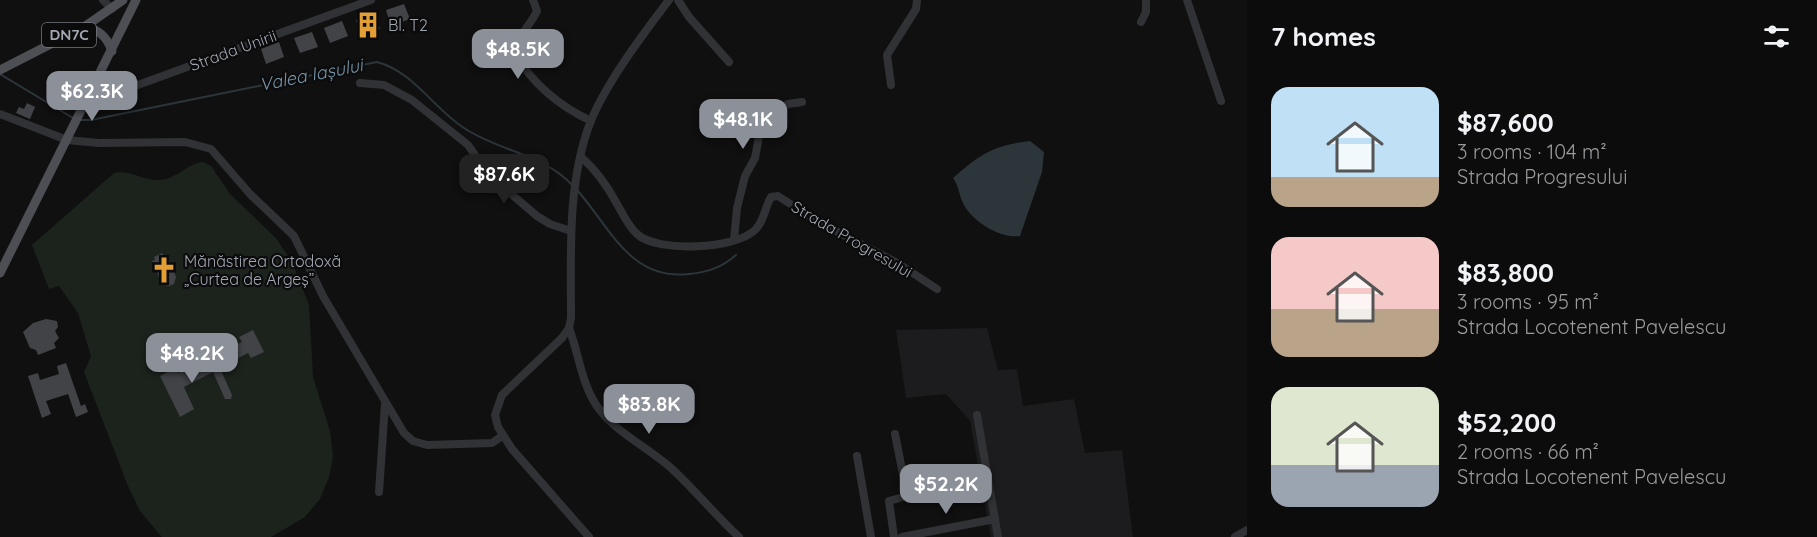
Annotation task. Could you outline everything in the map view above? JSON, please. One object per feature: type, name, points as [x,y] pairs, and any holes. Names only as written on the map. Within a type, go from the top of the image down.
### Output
[{"type":"main road","name":"DN7C","points":[[0,70],[84,27],[123,0]]},
{"type":"main road","points":[[0,273],[136,0]]},
{"type":"main road","points":[[84,27],[93,28],[101,33],[112,51]]},
{"type":"street","points":[[103,0],[112,9]]},
{"type":"street","name":"Strada Unirii","points":[[94,88],[107,92],[124,90],[371,0]]},
{"type":"street","points":[[533,0],[537,11],[526,31],[515,42],[514,51],[548,94],[573,112],[591,121]]},
{"type":"street","points":[[589,537],[502,436],[495,415],[501,395],[562,338],[569,328],[575,201],[581,157],[591,121],[608,88],[669,0]]},
{"type":"street","points":[[678,0],[689,17],[729,62]]},
{"type":"street","points":[[891,86],[887,55],[916,9],[917,0]]},
{"type":"street","points":[[1141,22],[1146,12],[1146,0]]},
{"type":"street","points":[[1187,0],[1221,101]]},
{"type":"street","points":[[360,83],[384,85],[412,100],[468,145],[489,175],[537,216],[550,224],[572,231]]},
{"type":"street","points":[[734,240],[737,208],[745,176],[755,158],[761,126],[774,112],[789,104],[802,102]]},
{"type":"street","points":[[0,114],[99,143],[185,142],[211,149],[250,194],[294,236],[323,296],[404,433],[420,444],[492,443],[502,436]]},
{"type":"street","name":"Strada Progresului","points":[[581,157],[590,165],[632,229],[649,242],[691,246],[734,240],[754,232],[771,197],[778,196],[815,220],[900,264],[937,289]]},
{"type":"street","points":[[569,328],[584,382],[603,415],[618,430],[672,469],[711,512],[739,537]]},
{"type":"street","points":[[379,492],[385,404]]},
{"type":"street","points":[[977,414],[998,537]]},
{"type":"street","points":[[894,537],[889,501],[903,496],[906,490],[895,434]]},
{"type":"street","points":[[857,456],[871,537]]},
{"type":"street","points":[[902,537],[995,519]]},
{"type":"street","points":[[1235,537],[1247,530]]},
{"type":"shaded area","points":[[1030,141],[1044,152],[1042,172],[1020,236],[1004,235],[988,228],[968,211],[953,178],[988,152],[1007,145]]},
{"type":"shaded area","points":[[203,162],[211,166],[230,194],[276,238],[292,262],[309,305],[313,377],[330,431],[333,457],[329,477],[320,499],[305,517],[271,537],[162,537],[140,511],[84,372],[91,356],[78,313],[59,286],[49,289],[32,245],[114,173],[120,172],[160,180],[172,177]]},
{"type":"shaded area","points":[[987,328],[998,370],[1017,369],[1023,406],[1074,399],[1085,453],[1122,450],[1133,537],[991,537],[970,421],[946,394],[906,398],[896,330]]},
{"type":"building","points":[[404,4],[410,19],[391,26],[386,10]]},
{"type":"building","name":"Bl. T2","points":[[374,14],[380,29],[361,36],[356,20]]},
{"type":"building","points":[[342,21],[348,36],[330,43],[324,28]]},
{"type":"building","points":[[312,32],[318,47],[300,53],[294,38]]},
{"type":"building","points":[[279,42],[284,57],[266,64],[261,49]]},
{"type":"building","points":[[27,103],[35,107],[30,119],[16,113],[19,107],[24,109]]},
{"type":"building","name":"Mănăstirea Ortodoxă „Curtea de Argeș”","points":[[162,253],[164,256],[167,255],[176,277],[174,284],[169,286],[162,284],[152,261],[155,260],[154,257]]},
{"type":"building","points":[[46,319],[57,321],[58,327],[55,331],[59,338],[54,343],[56,348],[38,355],[36,350],[30,348],[23,332],[33,323]]},
{"type":"building","points":[[253,330],[264,352],[251,358],[248,353],[227,364],[221,352],[242,342],[239,337]]},
{"type":"building","points":[[210,359],[223,366],[220,368],[232,395],[231,399],[225,399],[213,372],[184,387],[194,409],[180,417],[160,376],[176,368],[178,373],[197,364],[200,372]]},
{"type":"building","points":[[66,363],[81,406],[85,404],[88,412],[76,417],[68,394],[46,401],[51,414],[42,418],[28,376],[38,373],[40,380],[59,374],[57,366]]},
{"type":"waterway","name":"Valea Iașului","points":[[78,120],[91,120],[377,62],[390,67],[413,82],[464,128],[477,136],[549,167],[573,186]]},
{"type":"waterway","name":"Valea Iașului","points":[[0,74],[73,118]]},
{"type":"waterway","name":"Valea Iașului","points":[[577,190],[623,248],[636,260],[651,269],[669,274],[696,273],[720,266],[736,255]]},
{"type":"place","name":"Bl. T2","points":[[368,25]]},
{"type":"place","name":"Mănăstirea Ortodoxă „Curtea de Argeș”","points":[[164,270]]}]
